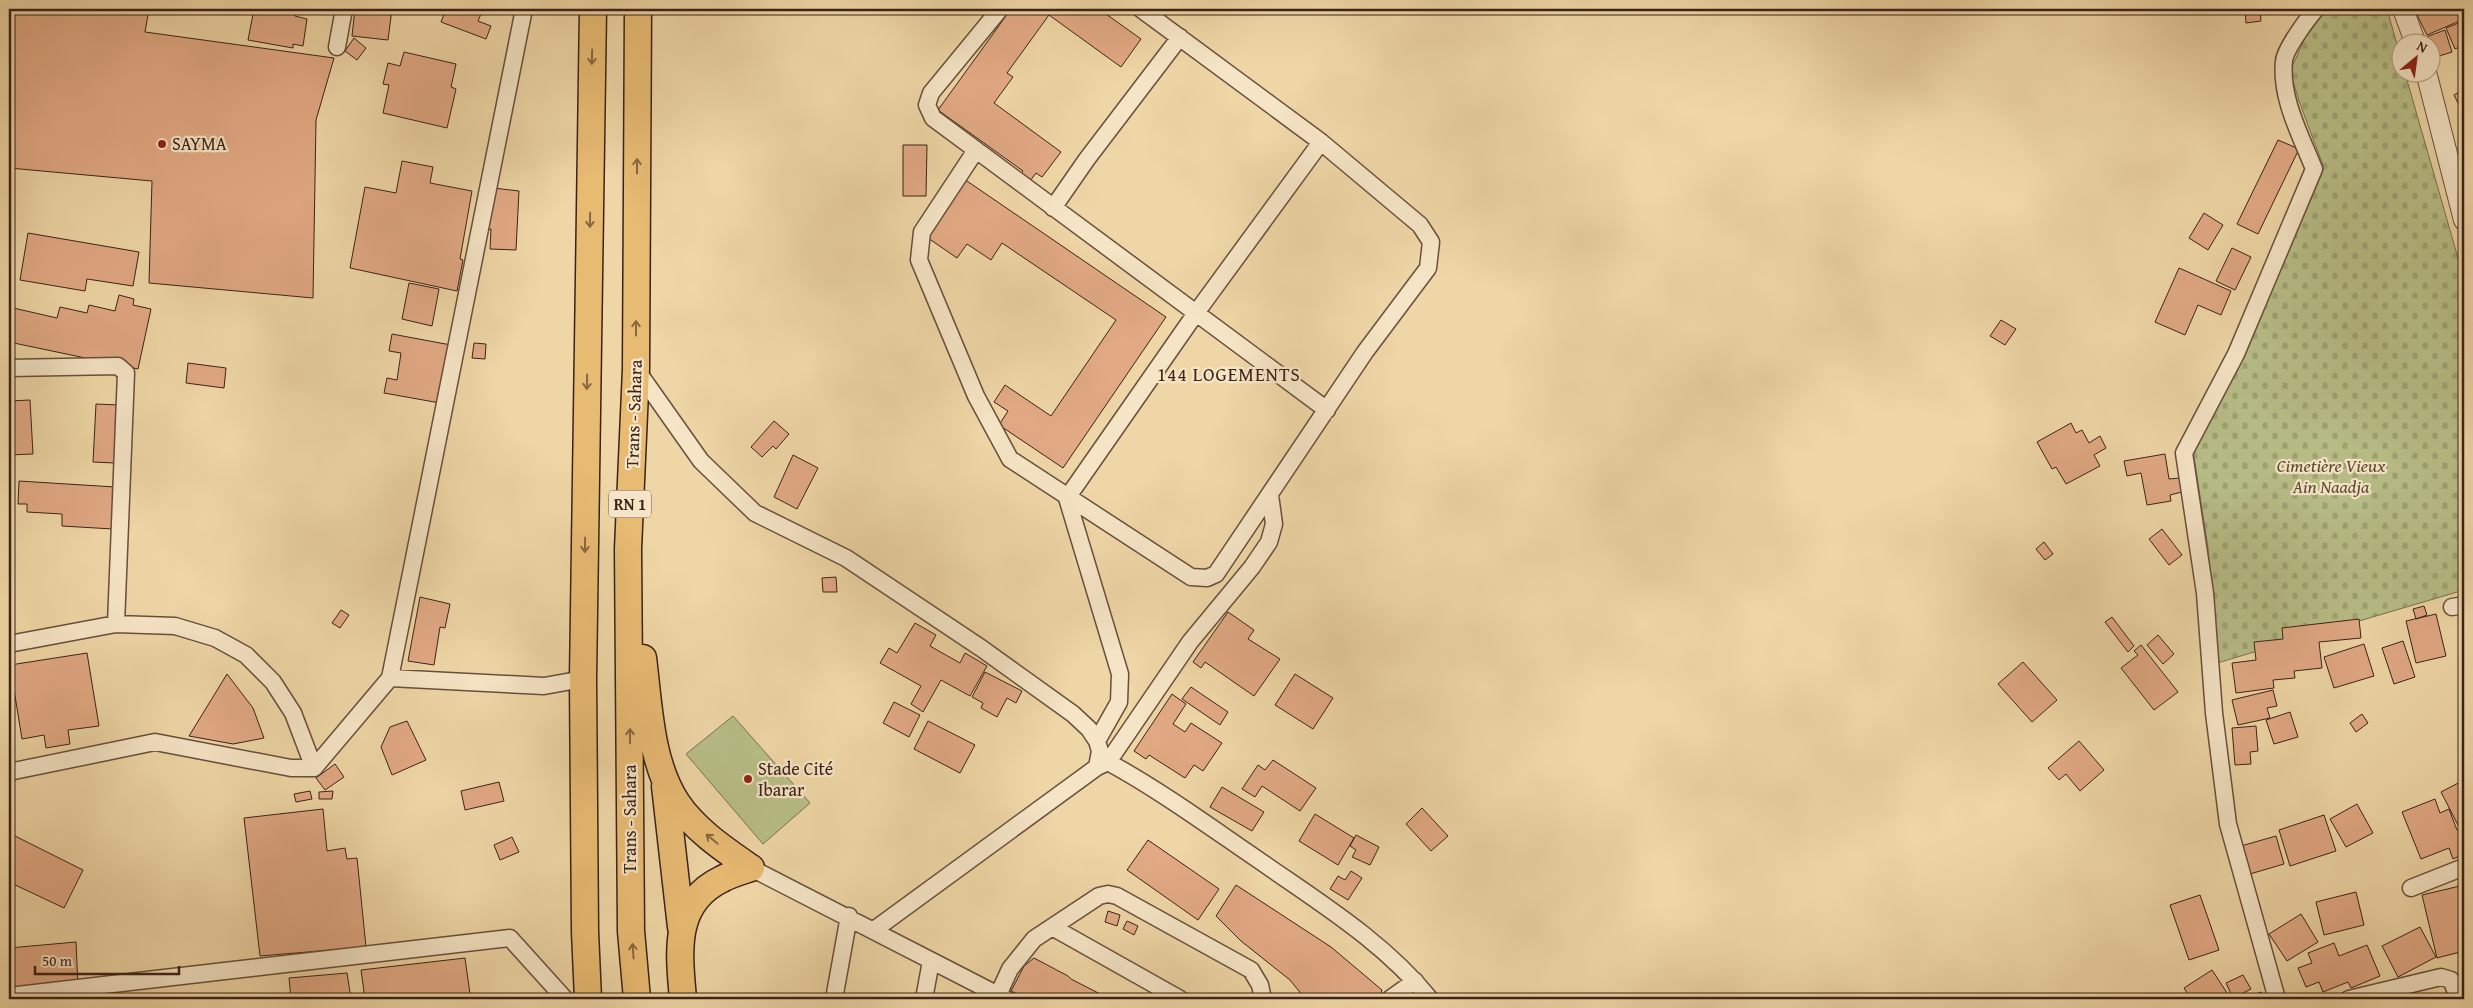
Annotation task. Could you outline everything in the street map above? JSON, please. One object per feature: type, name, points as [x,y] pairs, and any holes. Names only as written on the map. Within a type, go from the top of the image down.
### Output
[{"type":"highway","name":"RN 1","points":[[588,999],[583,679],[593,9]]},
{"type":"highway","name":"Trans - Sahara","points":[[637,999],[631,931],[628,549],[636,369],[638,9]]},
{"type":"highway","points":[[628,549],[654,738],[664,778],[681,927],[683,999]]},
{"type":"highway","points":[[664,778],[677,803],[700,830],[751,868]]},
{"type":"highway","points":[[681,927],[688,910],[704,892],[721,879],[751,868]]},
{"type":"street","points":[[337,48],[344,9]]},
{"type":"street","points":[[9,772],[155,742],[291,768],[314,768],[390,678],[524,9]]},
{"type":"street","points":[[1000,9],[931,93],[927,106],[933,118],[1327,410]]},
{"type":"street","points":[[976,150],[922,232],[919,260],[976,396],[1010,459],[1066,498],[1191,577],[1207,578],[1216,574],[1365,352],[1428,268],[1431,242],[1420,225],[1321,142],[1141,9]]},
{"type":"street","points":[[2278,999],[2228,824],[2214,713],[2205,593],[2184,453],[2236,354],[2314,169],[2287,99],[2284,60],[2305,22],[2316,9]]},
{"type":"street","points":[[2402,9],[2411,32]]},
{"type":"street","points":[[1053,208],[1180,37]]},
{"type":"street","points":[[2429,82],[2464,220]]},
{"type":"street","points":[[1066,498],[1196,313],[1321,142]]},
{"type":"street","points":[[9,368],[118,366],[126,373],[116,624]]},
{"type":"street","points":[[636,369],[701,461],[755,512],[846,558],[981,648],[1073,714],[1089,729],[1097,741],[1103,764]]},
{"type":"street","points":[[874,930],[1103,764],[1190,642],[1252,567],[1269,542],[1274,524],[1270,495]]},
{"type":"street","points":[[1066,498],[1120,674],[1119,702],[1097,741]]},
{"type":"street","points":[[9,644],[116,624],[175,626],[214,638],[246,655],[273,682],[294,713],[314,768]]},
{"type":"street","points":[[390,678],[544,686],[583,679]]},
{"type":"street","points":[[1103,764],[1144,782],[1345,920],[1415,981],[1430,999]]},
{"type":"street","points":[[2411,888],[2464,867]]},
{"type":"street","points":[[751,868],[849,916],[1002,997],[1010,969],[1034,939],[1098,896],[1108,894],[1117,896],[1251,970],[1260,984],[1263,999]]},
{"type":"street","points":[[834,999],[849,916]]},
{"type":"street","points":[[1052,927],[1180,999]]},
{"type":"street","points":[[9,996],[510,938],[565,999]]},
{"type":"street","points":[[924,999],[931,960]]},
{"type":"street","points":[[2349,999],[2441,977],[2451,980],[2459,999]]},
{"type":"street","points":[[1390,999],[1415,981]]},
{"type":"green space","name":"Cimetière Vieux Ain Naadja","points":[[2327,9],[2387,9],[2394,32],[2390,32],[2390,82],[2408,82],[2464,279],[2464,590],[2217,663],[2208,548],[2193,450],[2237,370],[2324,168],[2290,71],[2305,38]]},
{"type":"green space","name":"Stade Cité Ibarar","points":[[733,716],[810,803],[763,844],[686,754]]},
{"type":"building","name":"SAYMA","points":[[9,9],[149,9],[145,32],[334,58],[316,120],[313,298],[149,283],[152,181],[9,168]]},
{"type":"building","points":[[254,9],[296,9],[295,16],[307,19],[303,46],[293,44],[293,48],[248,40]]},
{"type":"building","points":[[355,9],[392,9],[388,40],[352,36]]},
{"type":"building","points":[[446,9],[483,9],[478,21],[491,26],[486,39],[441,22]]},
{"type":"building","points":[[1011,9],[1099,9],[1141,39],[1121,67],[1049,15],[1007,73],[1013,77],[994,103],[1061,152],[1042,177],[1036,173],[1024,189],[1020,174],[1023,171],[938,110]]},
{"type":"building","points":[[2245,9],[2260,9],[2261,21],[2246,23]]},
{"type":"building","points":[[2414,9],[2464,9],[2464,19],[2434,32],[2426,32]]},
{"type":"building","points":[[2464,21],[2464,45],[2455,49],[2446,28]]},
{"type":"building","points":[[2445,30],[2452,52],[2440,56],[2440,32]]},
{"type":"building","points":[[354,38],[366,48],[357,60],[345,51]]},
{"type":"building","points":[[404,52],[456,64],[451,87],[456,89],[447,128],[383,113],[389,85],[383,84],[388,63],[400,66]]},
{"type":"building","points":[[2464,89],[2464,102],[2459,105],[2454,95]]},
{"type":"building","points":[[2278,140],[2299,149],[2258,234],[2237,224]]},
{"type":"building","points":[[903,145],[927,145],[926,196],[903,196]]},
{"type":"building","points":[[2464,147],[2464,173],[2458,148]]},
{"type":"building","points":[[402,161],[433,167],[430,183],[472,191],[460,259],[463,260],[457,291],[350,268],[365,187],[396,193]]},
{"type":"building","points":[[964,179],[1166,317],[1063,468],[999,425],[1008,411],[994,402],[1005,385],[1051,416],[1116,320],[1002,243],[991,260],[967,244],[957,258],[925,236]]},
{"type":"building","points":[[485,187],[519,191],[516,250],[490,249],[491,229],[484,231]]},
{"type":"building","points":[[2204,213],[2223,225],[2208,250],[2189,238]]},
{"type":"building","points":[[28,233],[139,252],[133,286],[87,279],[85,291],[20,280]]},
{"type":"building","points":[[2232,248],[2251,257],[2235,290],[2216,281]]},
{"type":"building","points":[[2179,268],[2231,291],[2221,315],[2198,305],[2185,335],[2155,322]]},
{"type":"building","points":[[409,283],[439,289],[432,326],[402,319]]},
{"type":"building","points":[[119,295],[134,299],[133,305],[151,309],[138,369],[9,342],[9,307],[57,318],[60,307],[87,313],[89,305],[115,311]]},
{"type":"building","points":[[2001,320],[2016,329],[2005,345],[1990,336]]},
{"type":"building","points":[[392,334],[451,345],[440,403],[384,393],[387,378],[397,380],[401,353],[389,351]]},
{"type":"building","points":[[474,343],[486,344],[485,359],[472,358]]},
{"type":"building","points":[[188,363],[226,368],[224,388],[186,383]]},
{"type":"building","points":[[30,400],[33,454],[9,455],[9,401]]},
{"type":"building","points":[[96,404],[119,405],[115,463],[93,462]]},
{"type":"building","points":[[774,421],[789,434],[776,449],[773,446],[762,457],[751,447]]},
{"type":"building","points":[[2071,423],[2076,433],[2082,430],[2089,443],[2100,436],[2106,448],[2094,455],[2100,466],[2066,484],[2056,467],[2052,469],[2037,442]]},
{"type":"building","points":[[2165,454],[2169,479],[2180,478],[2182,492],[2170,495],[2171,501],[2147,505],[2141,473],[2127,476],[2124,461]]},
{"type":"building","points":[[793,455],[818,468],[797,509],[774,497]]},
{"type":"building","points":[[19,481],[115,487],[113,529],[62,526],[62,514],[27,512],[27,504],[18,504]]},
{"type":"building","points":[[2162,529],[2182,555],[2169,565],[2149,539]]},
{"type":"building","points":[[2044,542],[2053,554],[2045,560],[2036,549]]},
{"type":"building","points":[[836,577],[837,592],[823,592],[822,578]]},
{"type":"building","points":[[420,597],[450,604],[445,628],[440,627],[434,665],[408,661]]},
{"type":"building","points":[[2424,606],[2427,615],[2416,619],[2413,609]]},
{"type":"building","points":[[341,610],[349,615],[340,628],[332,623]]},
{"type":"building","points":[[1228,612],[1254,630],[1248,639],[1280,659],[1254,696],[1205,662],[1201,668],[1193,662]]},
{"type":"building","points":[[2436,614],[2446,656],[2416,663],[2406,621]]},
{"type":"building","points":[[2112,617],[2134,646],[2128,652],[2105,622]]},
{"type":"building","points":[[2359,619],[2361,638],[2319,642],[2322,668],[2294,671],[2295,678],[2273,680],[2274,688],[2236,693],[2232,663],[2256,660],[2254,642],[2283,639],[2282,628]]},
{"type":"building","points":[[915,623],[936,635],[930,646],[960,663],[965,653],[987,666],[970,696],[941,680],[923,712],[911,704],[921,686],[880,663],[889,648],[897,653]]},
{"type":"building","points":[[2158,635],[2174,654],[2163,664],[2147,645]]},
{"type":"building","points":[[2403,641],[2415,677],[2394,684],[2382,648]]},
{"type":"building","points":[[2364,644],[2374,676],[2334,688],[2324,657]]},
{"type":"building","points":[[2141,645],[2178,692],[2154,710],[2121,668],[2138,655],[2134,651]]},
{"type":"building","points":[[87,653],[99,726],[68,730],[70,744],[46,748],[44,735],[22,739],[10,665]]},
{"type":"building","points":[[2023,662],[2057,700],[2032,722],[1998,684]]},
{"type":"building","points":[[985,672],[1022,691],[1016,703],[1007,698],[997,717],[981,708],[983,703],[972,697]]},
{"type":"building","points":[[227,674],[253,708],[264,738],[233,744],[189,736]]},
{"type":"building","points":[[1295,674],[1333,698],[1313,729],[1275,705]]},
{"type":"building","points":[[1191,687],[1228,712],[1220,725],[1182,699]]},
{"type":"building","points":[[2273,690],[2277,706],[2267,708],[2270,718],[2238,725],[2232,700]]},
{"type":"building","points":[[9,692],[14,734],[9,735]]},
{"type":"building","points":[[1172,694],[1186,704],[1173,724],[1185,732],[1191,723],[1222,743],[1203,771],[1194,765],[1185,778],[1149,755],[1146,759],[1134,751]]},
{"type":"building","points":[[894,702],[920,715],[909,737],[883,723]]},
{"type":"building","points":[[2290,712],[2298,737],[2274,744],[2266,720]]},
{"type":"building","points":[[2362,714],[2368,723],[2356,732],[2350,723]]},
{"type":"building","points":[[407,721],[426,760],[392,775],[381,747],[390,727]]},
{"type":"building","points":[[928,721],[975,745],[960,773],[914,749]]},
{"type":"building","points":[[2256,726],[2258,751],[2250,752],[2251,764],[2235,765],[2232,728]]},
{"type":"building","points":[[2079,741],[2104,770],[2080,791],[2066,774],[2059,780],[2048,768]]},
{"type":"building","points":[[1273,760],[1316,788],[1300,811],[1262,786],[1255,797],[1242,789],[1258,765],[1265,770]]},
{"type":"building","points":[[335,764],[344,777],[325,790],[316,778]]},
{"type":"building","points":[[2464,780],[2464,827],[2460,829],[2441,792]]},
{"type":"building","points":[[499,782],[504,801],[465,810],[461,791]]},
{"type":"building","points":[[1222,787],[1264,812],[1252,831],[1210,807]]},
{"type":"building","points":[[310,791],[312,799],[296,802],[294,794]]},
{"type":"building","points":[[333,791],[332,799],[319,799],[319,792]]},
{"type":"building","points":[[2435,799],[2440,813],[2449,809],[2457,830],[2464,828],[2464,854],[2453,859],[2449,848],[2421,859],[2402,812]]},
{"type":"building","points":[[2357,804],[2373,833],[2346,847],[2330,819]]},
{"type":"building","points":[[1422,808],[1448,836],[1431,851],[1406,824]]},
{"type":"building","points":[[323,809],[327,851],[345,848],[347,859],[357,858],[366,947],[260,956],[244,818]]},
{"type":"building","points":[[1315,814],[1354,838],[1338,865],[1299,841]]},
{"type":"building","points":[[2324,815],[2336,851],[2290,866],[2279,830]]},
{"type":"building","points":[[9,833],[83,870],[64,908],[9,882]]},
{"type":"building","points":[[1356,835],[1379,847],[1370,865],[1352,857],[1356,850],[1350,846]]},
{"type":"building","points":[[2276,836],[2284,864],[2250,874],[2241,846]]},
{"type":"building","points":[[512,837],[519,852],[500,860],[494,845]]},
{"type":"building","points":[[1148,840],[1219,889],[1198,920],[1127,870]]},
{"type":"building","points":[[1351,871],[1362,878],[1348,900],[1330,889],[1338,876],[1345,880]]},
{"type":"building","points":[[1236,885],[1331,947],[1382,990],[1379,999],[1300,999],[1303,996],[1290,980],[1241,941],[1216,916]]},
{"type":"building","points":[[2464,885],[2464,951],[2437,958],[2422,895]]},
{"type":"building","points":[[2356,892],[2364,925],[2324,935],[2316,902]]},
{"type":"building","points":[[2200,895],[2219,950],[2189,960],[2170,905]]},
{"type":"building","points":[[1108,911],[1120,915],[1117,926],[1105,922]]},
{"type":"building","points":[[2301,914],[2318,942],[2287,961],[2269,934]]},
{"type":"building","points":[[1127,921],[1138,926],[1134,935],[1123,929]]},
{"type":"building","points":[[2420,927],[2436,957],[2398,977],[2382,946]]},
{"type":"building","points":[[76,942],[78,986],[9,991],[9,948]]},
{"type":"building","points":[[2334,943],[2339,956],[2367,945],[2380,976],[2351,988],[2348,982],[2323,992],[2319,982],[2306,987],[2298,968],[2312,963],[2308,953]]},
{"type":"building","points":[[465,958],[470,994],[421,999],[365,999],[361,970]]},
{"type":"building","points":[[1034,958],[1110,999],[1028,999],[1011,991],[1024,966]]},
{"type":"building","points":[[2212,970],[2231,999],[2191,999],[2184,988]]},
{"type":"building","points":[[347,973],[351,999],[291,999],[289,978]]},
{"type":"building","points":[[2243,975],[2251,989],[2233,998],[2226,983]]},
{"type":"building","points":[[2261,992],[2265,999],[2245,999]]},
{"type":"place","name":"SAYMA","points":[[162,144]]},
{"type":"place","name":"Stade Cité Ibarar","points":[[748,779]]},
{"type":"district","name":"144 LOGEMENTS","points":[[1229,374]]}]
